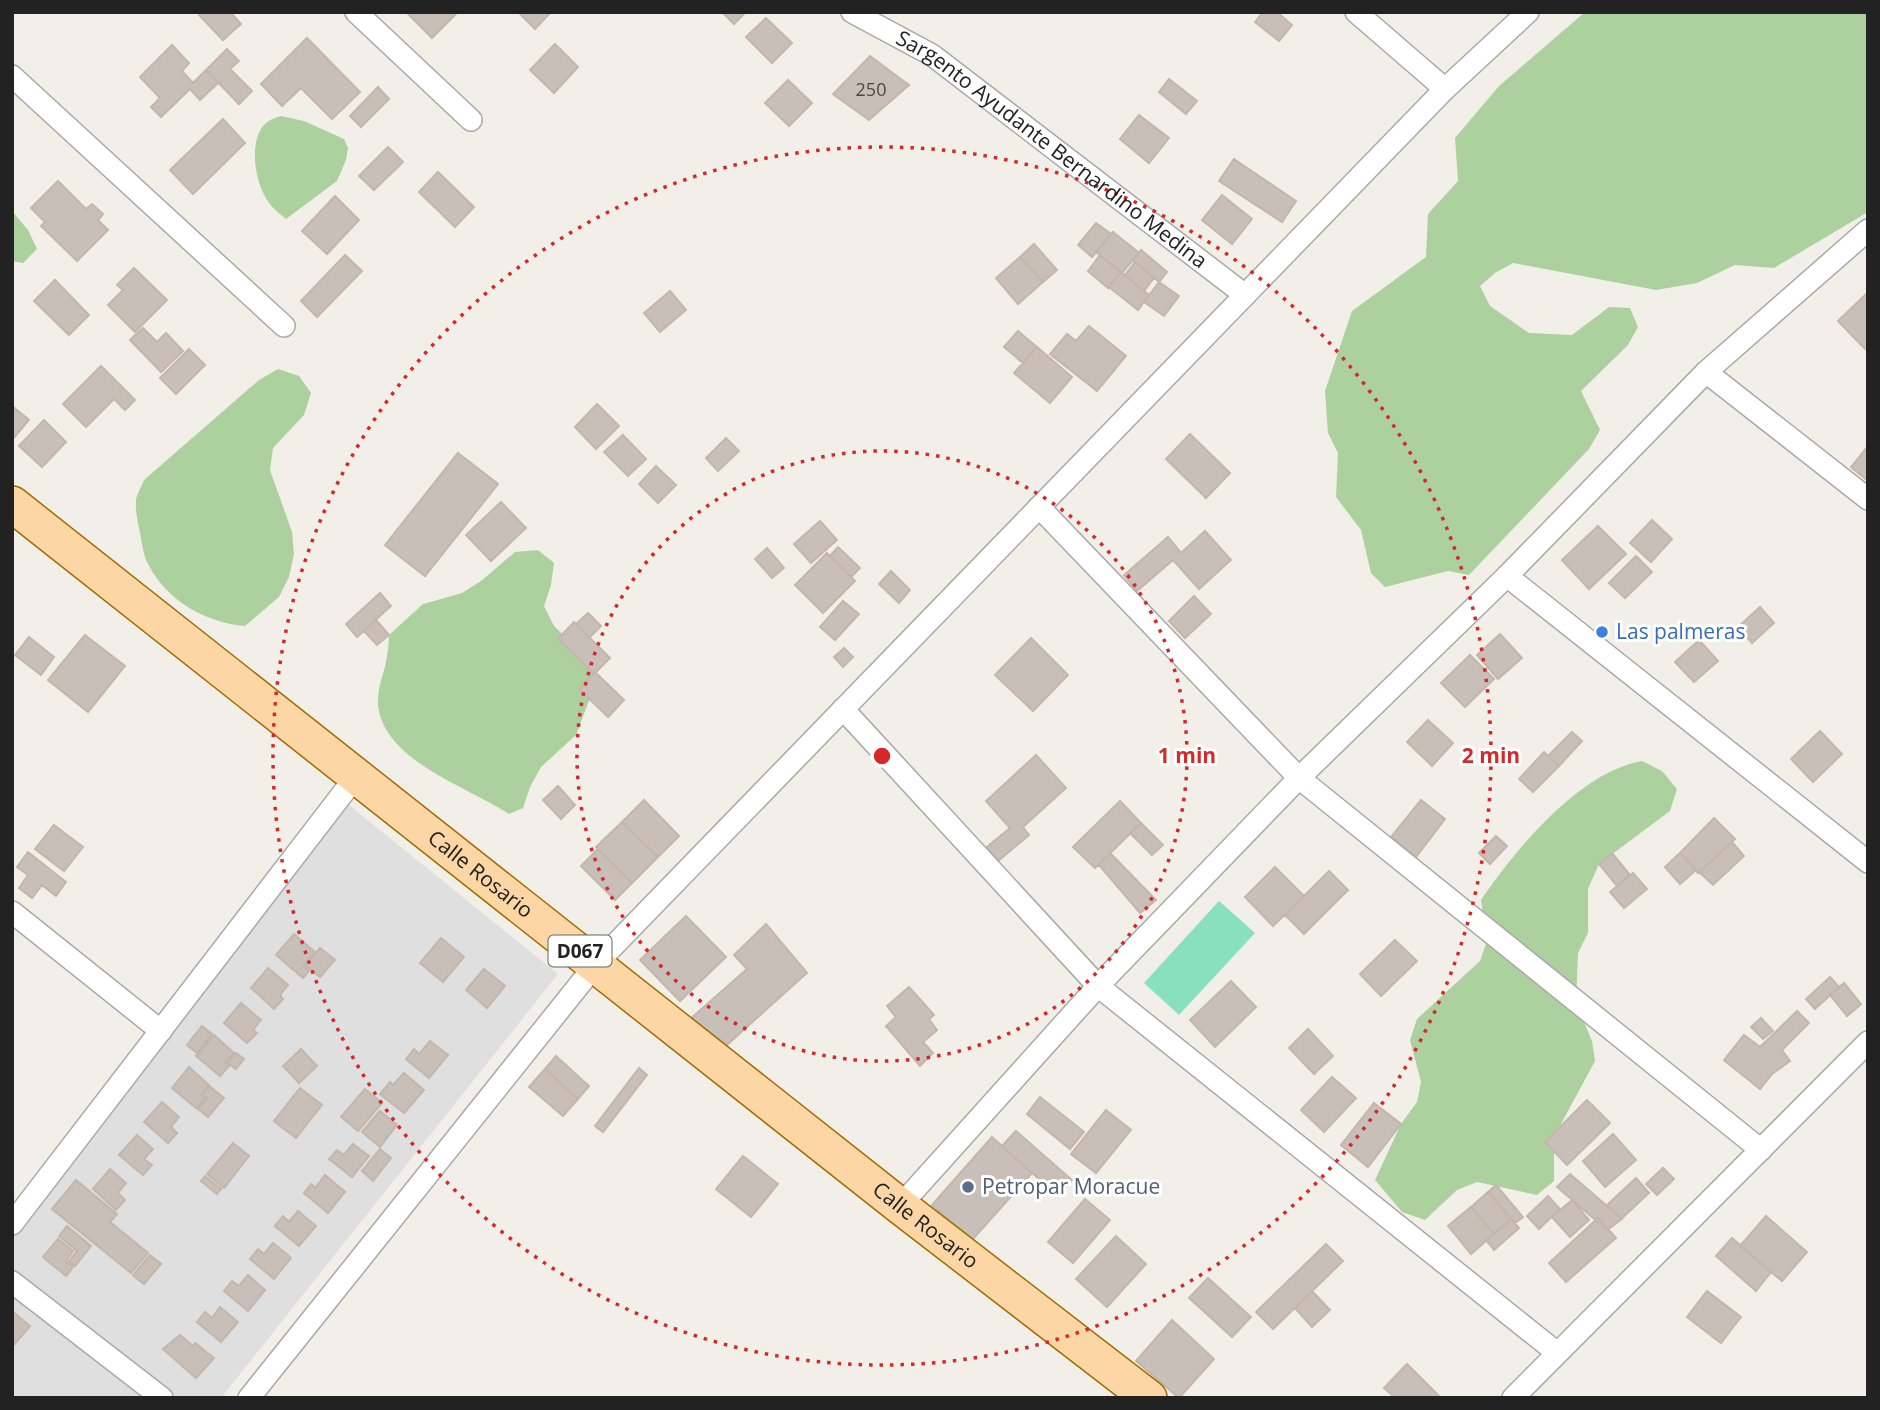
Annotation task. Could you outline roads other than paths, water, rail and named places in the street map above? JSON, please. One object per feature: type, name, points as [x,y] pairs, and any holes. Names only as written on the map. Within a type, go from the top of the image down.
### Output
[{"type":"main road","name":"Calle Rosario","points":[[12,503],[900,1206],[1149,1398]]},
{"type":"street","points":[[356,12],[471,120]]},
{"type":"street","name":"Sargento Ayudante Bernardino Medina","points":[[852,12],[932,55],[1245,295]]},
{"type":"street","points":[[1356,12],[1445,89]]},
{"type":"street","points":[[249,1398],[596,964],[1445,89],[1528,12]]},
{"type":"street","points":[[12,76],[284,326]]},
{"type":"street","points":[[900,1206],[1098,986],[1299,778],[1507,576],[1706,372],[1868,230]]},
{"type":"street","points":[[1706,372],[1868,499]]},
{"type":"street","points":[[1039,507],[1299,778],[1761,1150]]},
{"type":"street","points":[[1507,576],[1868,862]]},
{"type":"street","points":[[843,709],[1098,986],[1556,1352]]},
{"type":"street","points":[[12,1224],[357,775]]},
{"type":"street","points":[[12,912],[161,1031]]},
{"type":"street","points":[[1513,1398],[1868,1042]]},
{"type":"street","points":[[12,1282],[162,1398]]},
{"type":"place","name":"Las palmeras","points":[[1602,632]]},
{"type":"place","name":"Petropar Moracue","points":[[968,1187]]}]
